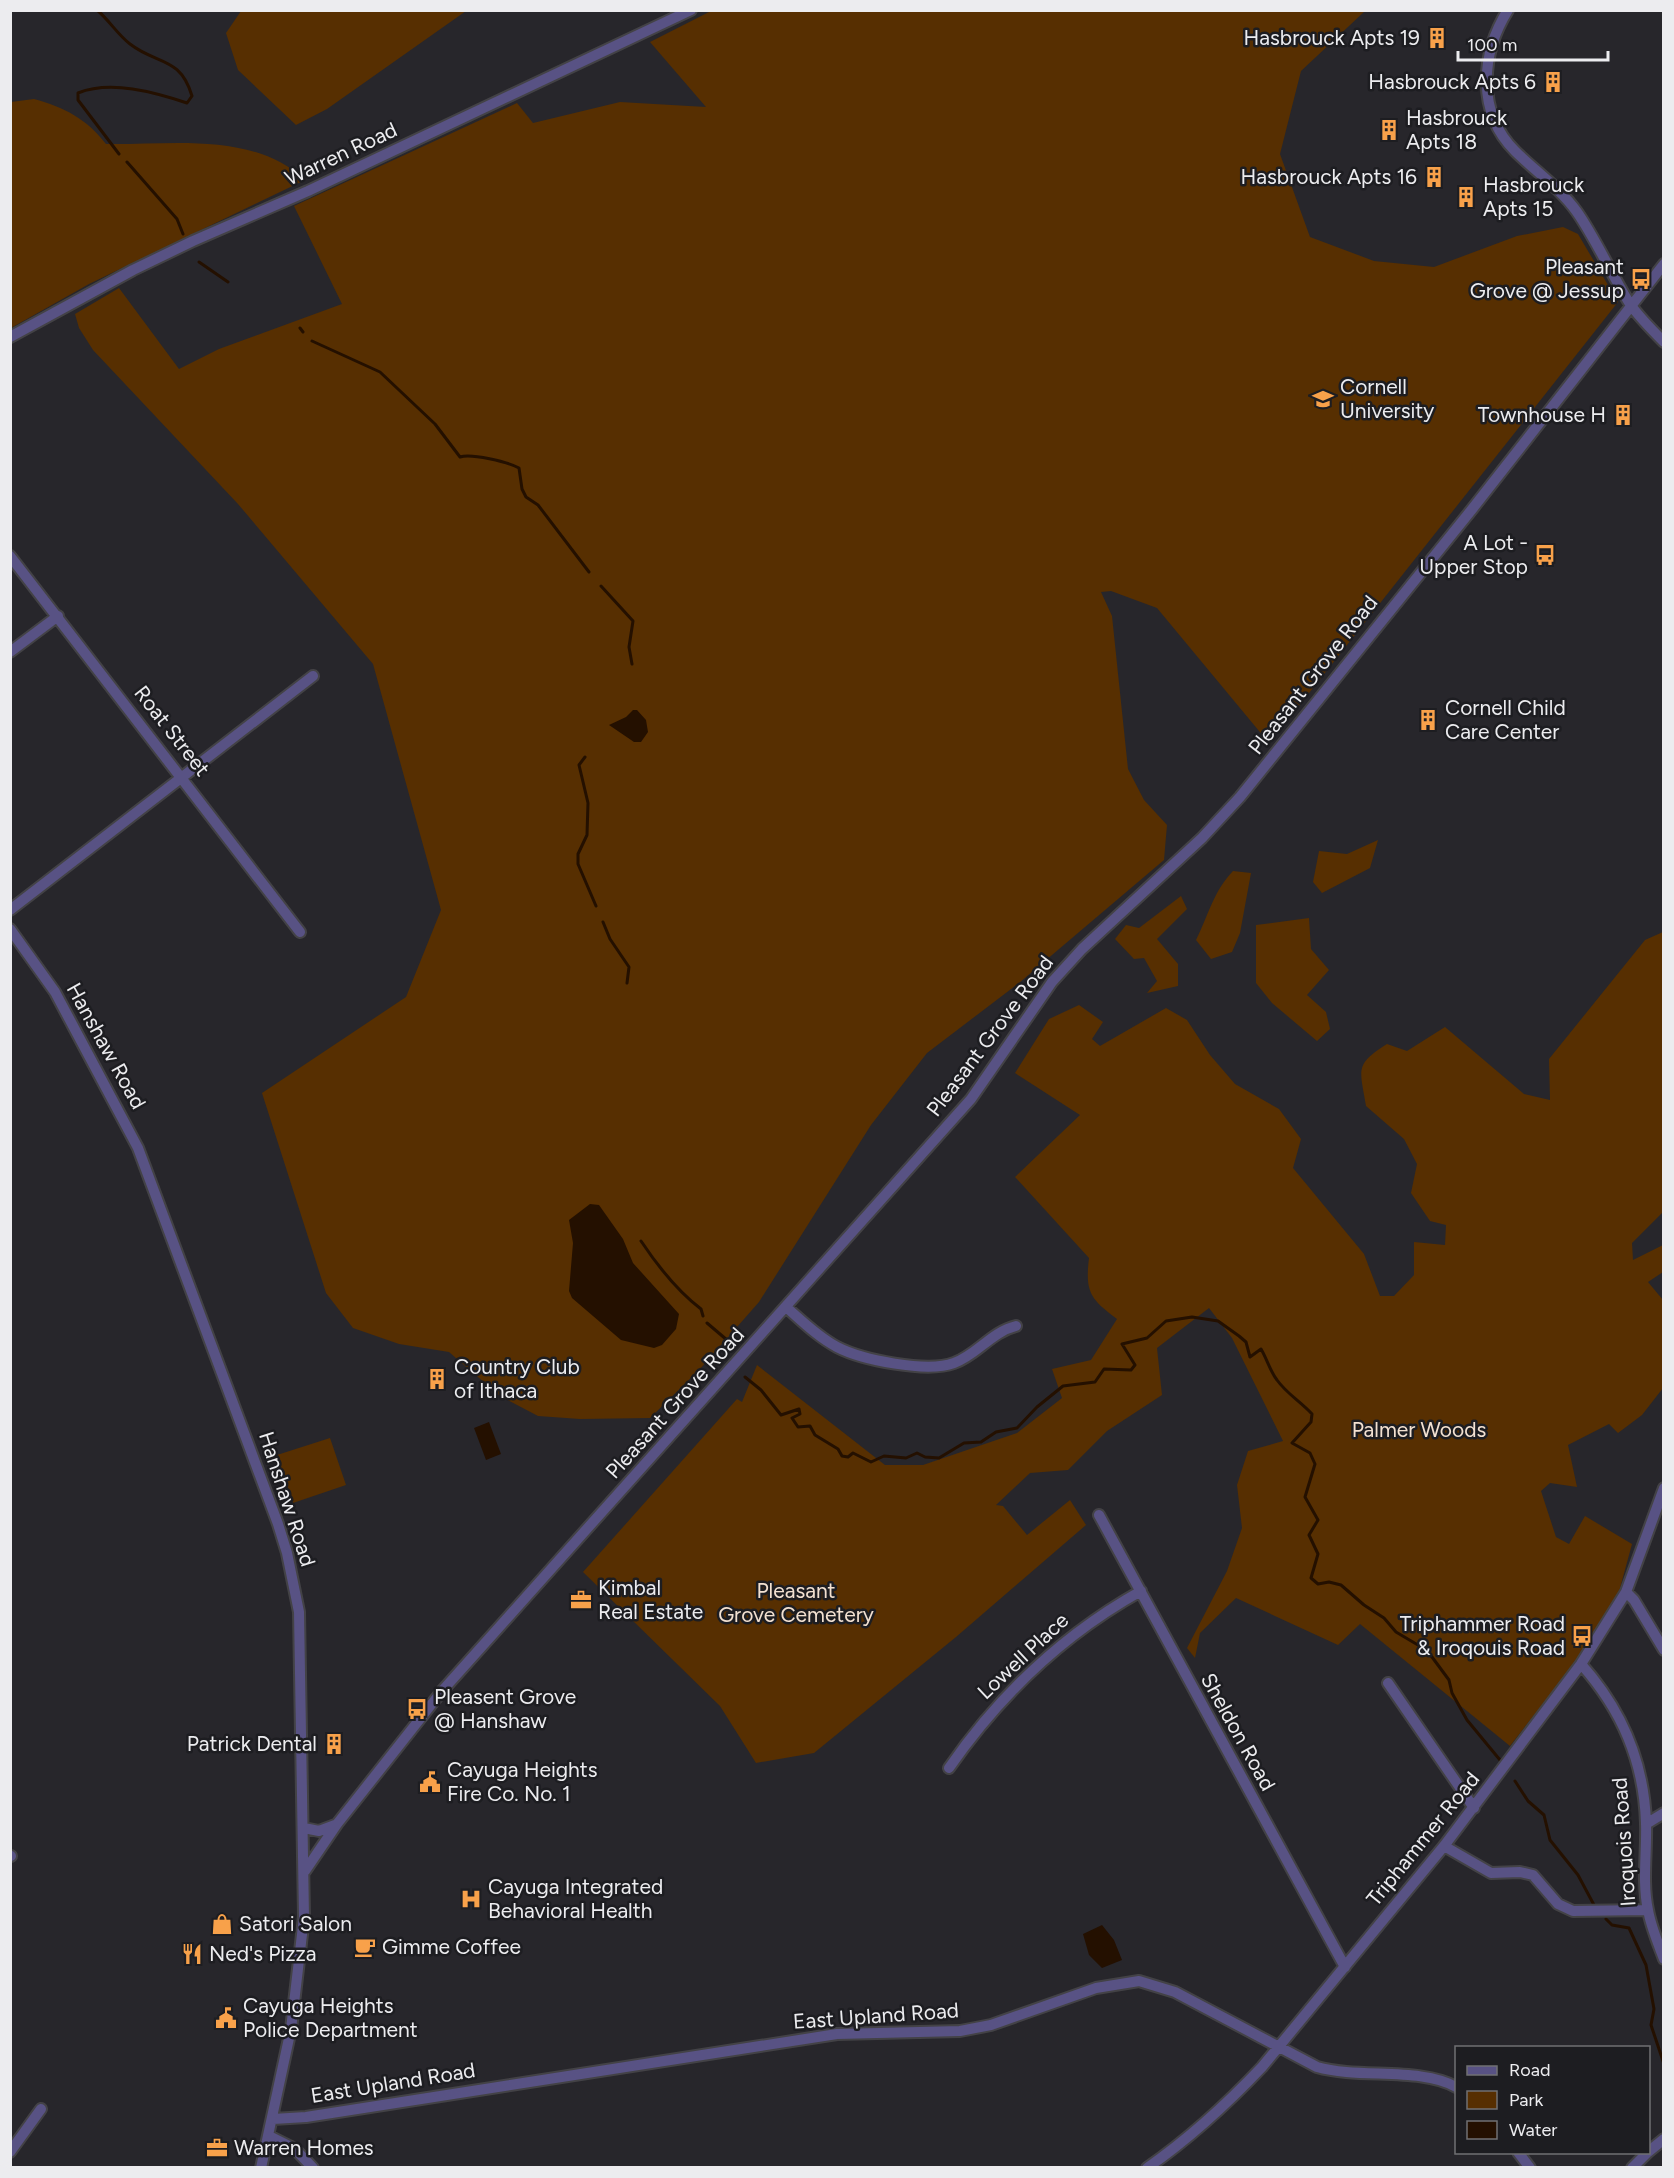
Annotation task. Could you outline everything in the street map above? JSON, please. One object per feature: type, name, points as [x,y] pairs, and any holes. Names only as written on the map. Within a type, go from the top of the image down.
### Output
[{"type":"street","name":"Warren Road","points":[[10,337],[132,270],[308,191],[691,10]]},
{"type":"street","points":[[1508,10],[1496,30],[1488,61],[1486,83],[1492,114],[1514,150],[1548,181],[1576,212],[1631,305],[1664,342]]},
{"type":"street","name":"Pleasant Grove Road","points":[[305,1871],[337,1824],[449,1683],[971,1099],[1052,982],[1082,949],[1194,846],[1240,797],[1473,508],[1664,264]]},
{"type":"street","name":"Roat Street","points":[[10,556],[183,777],[300,932]]},
{"type":"street","points":[[10,652],[58,616]]},
{"type":"street","points":[[10,910],[313,676]]},
{"type":"street","name":"Hanshaw Road","points":[[10,929],[55,992],[138,1148],[278,1524],[287,1553],[299,1612],[305,1871],[298,1982],[273,2119],[261,2168]]},
{"type":"street","points":[[786,1307],[841,1349],[880,1360],[933,1366],[954,1363],[1003,1329],[1016,1326]]},
{"type":"street","name":"Triphammer Road","points":[[1147,2168],[1184,2142],[1225,2106],[1277,2048],[1474,1808],[1581,1664],[1626,1592],[1664,1488]]},
{"type":"street","name":"Sheldon Road","points":[[1099,1515],[1345,1966]]},
{"type":"street","name":"Lowell Place","points":[[949,1768],[988,1714],[1011,1691],[1086,1624],[1141,1591]]},
{"type":"street","points":[[1626,1592],[1634,1600],[1664,1650]]},
{"type":"street","name":"Iroquois Road","points":[[1581,1664],[1600,1687],[1625,1727],[1640,1772],[1646,1824],[1648,1910],[1664,1959]]},
{"type":"street","points":[[1388,1683],[1474,1808]]},
{"type":"street","points":[[1646,1824],[1664,1813]]},
{"type":"street","points":[[304,1828],[319,1831],[337,1824]]},
{"type":"street","points":[[1444,1846],[1491,1873],[1520,1872],[1533,1875],[1558,1904],[1573,1911],[1648,1910]]},
{"type":"street","name":"East Upland Road","points":[[273,2119],[306,2116],[837,2034],[960,2031],[991,2025],[1096,1988],[1127,1982],[1148,1983],[1175,1992],[1301,2061],[1333,2072],[1435,2078],[1455,2087]]},
{"type":"street","points":[[11,2150],[41,2109]]},
{"type":"street","points":[[269,2136],[296,2149],[313,2168]]},
{"type":"street","points":[[1650,2150],[1664,2139]]},
{"type":"street","points":[[1520,2154],[1530,2168]]},
{"type":"street","points":[[1632,2168],[1646,2154]]},
{"type":"green space","points":[[713,10],[1365,11],[1301,71],[1280,154],[1310,237],[1374,261],[1434,267],[1517,236],[1563,227],[1578,234],[1618,302],[1298,707],[1264,737],[1157,608],[1111,591],[1101,592],[1112,616],[1128,769],[1144,800],[1167,825],[1164,860],[1019,983],[927,1053],[871,1125],[759,1302],[700,1369],[650,1418],[580,1419],[538,1416],[500,1396],[449,1352],[399,1344],[353,1328],[326,1293],[262,1093],[406,997],[441,910],[373,664],[238,504],[93,350],[79,328],[75,314],[119,288],[179,369],[219,349],[342,304],[294,206],[517,103],[533,123],[620,102],[706,107],[650,42]]},
{"type":"green space","points":[[241,11],[466,11],[327,109],[296,125],[238,70],[226,33]]},
{"type":"green space","points":[[34,99],[74,115],[99,135],[106,144],[184,143],[236,147],[284,164],[305,180],[89,284],[11,328],[11,102]]},
{"type":"green space","points":[[1378,840],[1370,868],[1322,893],[1313,882],[1319,851],[1347,854]]},
{"type":"green space","points":[[1233,871],[1251,873],[1240,933],[1232,952],[1211,959],[1196,940],[1216,895]]},
{"type":"green space","points":[[1181,896],[1187,909],[1157,939],[1178,964],[1178,986],[1147,993],[1157,981],[1144,958],[1134,959],[1115,939],[1126,925],[1139,928]]},
{"type":"green space","points":[[1309,918],[1311,949],[1329,970],[1307,995],[1326,1012],[1330,1029],[1317,1041],[1272,1003],[1256,983],[1256,925]]},
{"type":"green space","name":"Palmer Woods","points":[[1663,932],[1663,1212],[1632,1243],[1633,1260],[1663,1245],[1663,1272],[1648,1282],[1663,1300],[1663,1388],[1642,1415],[1618,1433],[1609,1424],[1568,1445],[1577,1487],[1550,1483],[1541,1491],[1556,1537],[1569,1544],[1585,1516],[1632,1544],[1613,1614],[1510,1746],[1360,1624],[1338,1645],[1236,1598],[1200,1633],[1195,1658],[1187,1648],[1227,1571],[1242,1528],[1237,1485],[1248,1451],[1283,1441],[1232,1338],[1209,1308],[1157,1348],[1162,1395],[1107,1431],[1068,1470],[1030,1473],[996,1505],[1003,1506],[1027,1535],[1070,1500],[1086,1525],[956,1637],[814,1753],[756,1763],[720,1706],[583,1572],[737,1399],[742,1402],[757,1365],[885,1465],[923,1465],[1017,1433],[1062,1398],[1052,1369],[1091,1360],[1117,1319],[1091,1294],[1088,1279],[1089,1258],[1015,1177],[1080,1115],[1015,1073],[1049,1019],[1079,1005],[1103,1022],[1092,1039],[1100,1046],[1166,1008],[1187,1020],[1210,1055],[1235,1084],[1279,1109],[1301,1139],[1293,1168],[1364,1254],[1380,1296],[1394,1296],[1414,1275],[1414,1242],[1445,1245],[1446,1225],[1430,1221],[1411,1193],[1417,1164],[1404,1139],[1366,1106],[1361,1076],[1364,1063],[1387,1044],[1407,1051],[1445,1027],[1524,1094],[1550,1100],[1549,1059],[1645,940]]},
{"type":"green space","points":[[330,1438],[346,1485],[293,1503],[277,1455]]},
{"type":"water","points":[[633,710],[637,710],[646,720],[648,732],[641,742],[634,742],[609,725],[626,717]]},
{"type":"water","points":[[590,1204],[599,1205],[623,1239],[633,1263],[679,1314],[676,1329],[662,1345],[654,1348],[621,1340],[572,1298],[569,1291],[573,1243],[569,1220]]},
{"type":"water","points":[[489,1422],[501,1454],[486,1460],[474,1428]]},
{"type":"water","points":[[1102,1925],[1114,1940],[1122,1960],[1102,1968],[1089,1955],[1083,1934]]},
{"type":"waterway","points":[[97,10],[130,44],[167,63],[181,74],[192,96],[187,103],[132,89],[104,88],[78,93],[78,100],[119,154]]},
{"type":"waterway","points":[[127,162],[177,219],[183,234]]},
{"type":"waterway","points":[[199,262],[228,282]]},
{"type":"waterway","points":[[300,328],[303,332]]},
{"type":"waterway","points":[[312,341],[380,372],[435,424],[460,457],[490,459],[519,468],[522,489],[526,497],[538,505],[589,572]]},
{"type":"waterway","points":[[601,586],[633,621],[629,647],[632,664]]},
{"type":"waterway","points":[[585,757],[579,765],[588,803],[587,835],[578,854],[578,864],[596,906]]},
{"type":"waterway","points":[[603,922],[610,939],[629,967],[627,983]]},
{"type":"waterway","points":[[641,1241],[668,1277],[701,1309],[703,1316]]},
{"type":"waterway","points":[[745,1377],[761,1390],[781,1415],[799,1409],[800,1414],[792,1418],[798,1427],[810,1426],[815,1435],[838,1449],[842,1456],[848,1457],[853,1453],[871,1462],[884,1456],[906,1458],[917,1453],[925,1457],[939,1458],[964,1443],[981,1442],[996,1432],[1017,1428],[1037,1407],[1063,1386],[1095,1382],[1104,1369],[1131,1370],[1135,1365],[1122,1344],[1147,1338],[1166,1321],[1192,1317],[1218,1321],[1246,1342],[1250,1357],[1261,1349],[1277,1380],[1312,1414],[1311,1422],[1292,1443],[1310,1453],[1315,1464],[1305,1497],[1318,1520],[1309,1535],[1318,1554],[1311,1578],[1318,1584],[1329,1582],[1341,1585],[1364,1605],[1384,1618],[1396,1632],[1423,1648],[1449,1680],[1452,1693],[1467,1720],[1500,1760]]},
{"type":"waterway","points":[[707,1323],[727,1340],[728,1346]]},
{"type":"waterway","points":[[1515,1781],[1528,1801],[1544,1815],[1550,1840],[1578,1875],[1594,1905]]},
{"type":"waterway","points":[[1606,1919],[1612,1925],[1629,1928],[1646,1965],[1654,2009],[1651,2025],[1664,2064]]},
{"type":"place","name":"Hasbrouck Apts 19","points":[[1437,38]]},
{"type":"place","name":"Hasbrouck Apts 6","points":[[1553,82]]},
{"type":"place","name":"Hasbrouck Apts 18","points":[[1389,130]]},
{"type":"place","name":"Hasbrouck Apts 16","points":[[1434,177]]},
{"type":"place","name":"Hasbrouck Apts 15","points":[[1466,197]]},
{"type":"place","name":"Pleasant Grove @ Jessup","points":[[1641,279]]},
{"type":"place","name":"Cornell University","points":[[1323,399]]},
{"type":"place","name":"Townhouse H","points":[[1623,415]]},
{"type":"place","name":"A Lot - Upper Stop","points":[[1545,555]]},
{"type":"place","name":"Cornell Child Care Center","points":[[1428,720]]},
{"type":"place","name":"Country Club of Ithaca","points":[[437,1379]]},
{"type":"place","name":"Kimbal Real Estate","points":[[581,1600]]},
{"type":"place","name":"Triphammer Road & Iroqouis Road","points":[[1582,1636]]},
{"type":"place","name":"Pleasent Grove @ Hanshaw","points":[[417,1709]]},
{"type":"place","name":"Patrick Dental","points":[[334,1744]]},
{"type":"place","name":"Cayuga Heights Fire Co. No. 1","points":[[430,1782]]},
{"type":"place","name":"Cayuga Integrated Behavioral Health","points":[[471,1899]]},
{"type":"place","name":"Satori Salon","points":[[222,1924]]},
{"type":"place","name":"Gimme Coffee","points":[[365,1947]]},
{"type":"place","name":"Ned's Pizza","points":[[192,1954]]},
{"type":"place","name":"Cayuga Heights Police Department","points":[[226,2018]]},
{"type":"place","name":"Warren Homes","points":[[217,2148]]},
{"type":"park label","name":"Pleasant Grove Cemetery","points":[[796,1603]]}]
